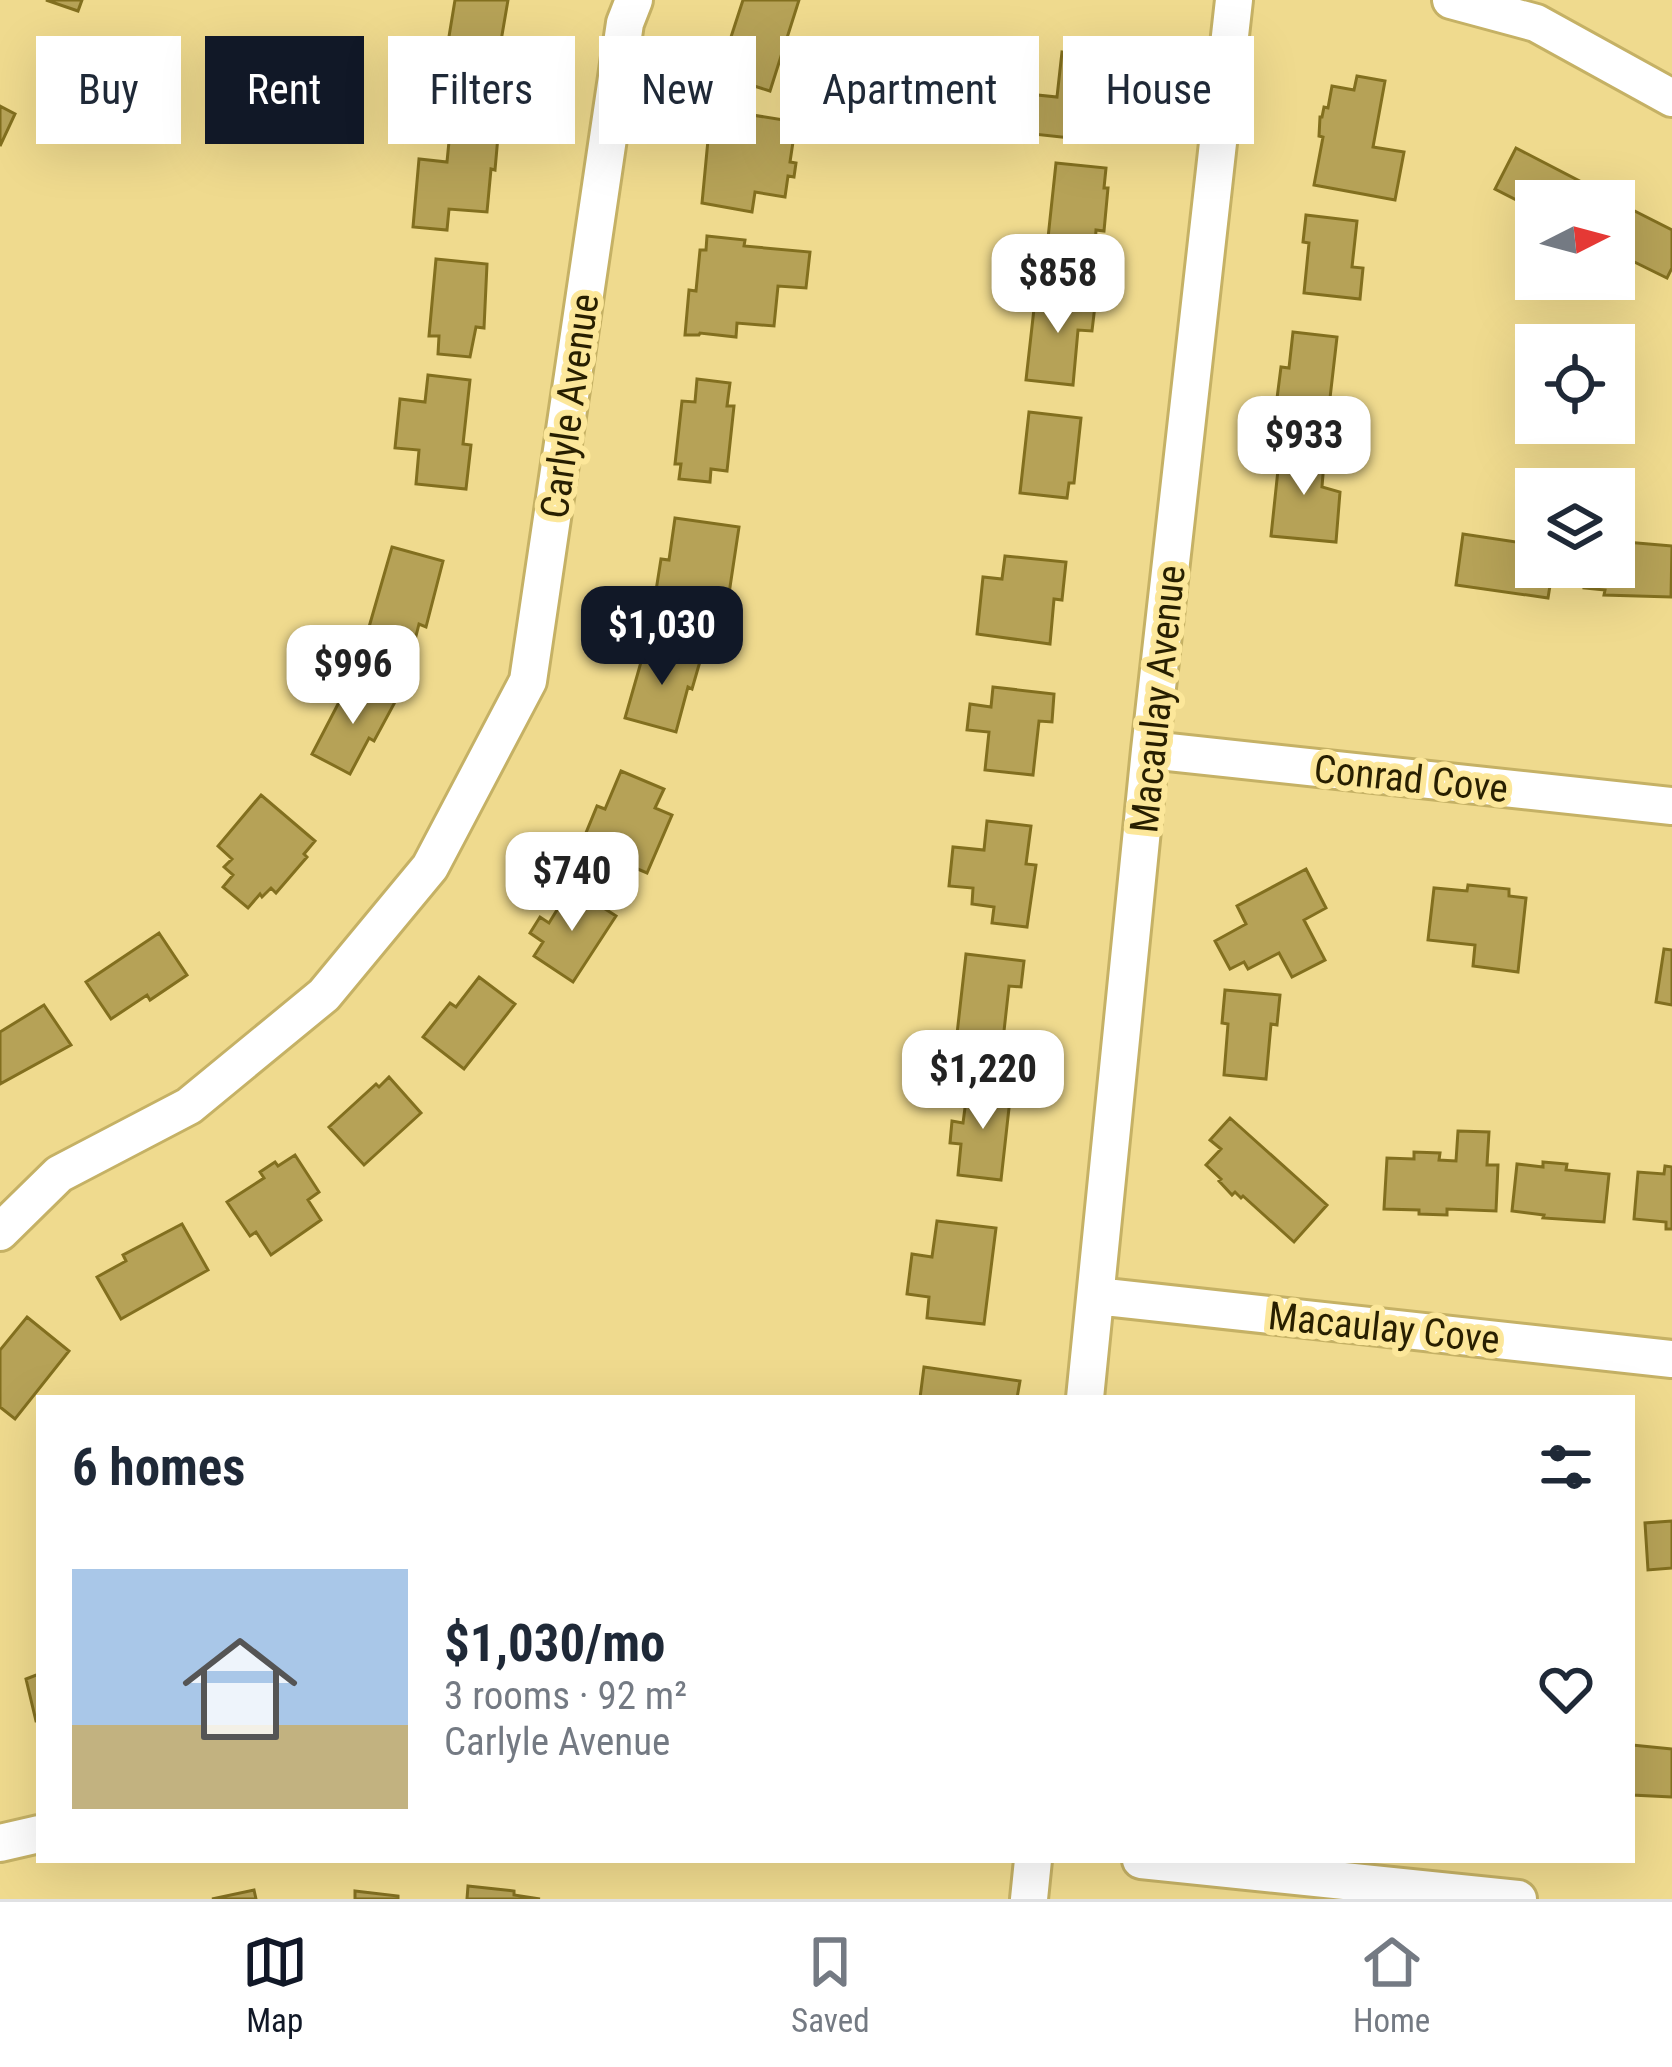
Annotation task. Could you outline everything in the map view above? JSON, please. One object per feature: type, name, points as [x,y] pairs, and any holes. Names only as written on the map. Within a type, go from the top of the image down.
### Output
[{"type":"street","name":"Carlyle Avenue","points":[[0,1232],[59,1174],[189,1106],[323,995],[430,868],[528,681],[625,23],[634,0]]},
{"type":"street","name":"Macaulay Avenue","points":[[1084,1395],[1234,0]]},
{"type":"street","points":[[1451,0],[1536,23],[1672,98]]},
{"type":"street","name":"Conrad Cove","points":[[1150,750],[1672,806]]},
{"type":"street","name":"Macaulay Cove","points":[[1096,1296],[1672,1359]]},
{"type":"street","points":[[0,1843],[36,1835]]},
{"type":"street","points":[[1029,1899],[1033,1863]]},
{"type":"street","points":[[1170,1863],[1519,1899]]},
{"type":"building","points":[[46,0],[82,0],[78,11]]},
{"type":"building","points":[[455,0],[508,0],[502,36],[449,36]]},
{"type":"building","points":[[743,0],[799,0],[788,36],[780,36],[780,59],[770,91],[756,87],[756,36],[731,36]]},
{"type":"building","points":[[1063,52],[1063,137],[1039,135],[1039,95],[1057,97]]},
{"type":"building","points":[[1357,76],[1385,81],[1373,147],[1404,152],[1395,200],[1314,185],[1323,137],[1319,136],[1320,117],[1324,107],[1328,108],[1332,86],[1354,90]]},
{"type":"building","points":[[0,106],[15,114],[0,146]]},
{"type":"building","points":[[756,116],[780,119],[780,144],[793,144],[790,162],[796,163],[794,177],[788,176],[785,197],[755,192],[752,212],[702,203],[708,144],[756,144]]},
{"type":"building","points":[[449,144],[497,144],[487,212],[449,209],[447,230],[413,227],[419,159],[447,162]]},
{"type":"building","points":[[1516,148],[1578,180],[1515,180],[1515,199],[1495,189]]},
{"type":"building","points":[[1056,163],[1106,168],[1104,231],[1096,230],[1095,247],[1053,243],[1054,238],[1048,238]]},
{"type":"building","points":[[1635,211],[1672,230],[1672,268],[1667,278],[1635,262]]},
{"type":"building","points":[[1306,215],[1357,221],[1352,267],[1363,268],[1360,299],[1304,293],[1309,243],[1303,242]]},
{"type":"building","points":[[707,236],[745,240],[744,246],[810,252],[806,288],[778,286],[774,326],[737,323],[736,337],[685,335],[689,290],[696,291],[700,250],[706,250]]},
{"type":"building","points":[[436,259],[487,264],[484,328],[476,327],[470,357],[438,354],[439,336],[429,336]]},
{"type":"building","points":[[1036,291],[1096,297],[1092,331],[1078,330],[1073,385],[1026,380]]},
{"type":"building","points":[[1293,332],[1337,337],[1330,398],[1335,399],[1333,421],[1275,414],[1281,367],[1289,368]]},
{"type":"building","points":[[428,375],[470,380],[463,444],[471,445],[466,489],[416,484],[419,450],[395,448],[400,399],[425,402]]},
{"type":"building","points":[[697,379],[730,383],[727,406],[734,406],[727,471],[711,469],[710,482],[679,479],[681,464],[675,464],[682,401],[695,402]]},
{"type":"building","points":[[1029,412],[1081,418],[1074,483],[1069,483],[1067,498],[1020,493]]},
{"type":"building","points":[[1300,447],[1325,450],[1322,487],[1340,492],[1336,542],[1271,536],[1280,451],[1299,453]]},
{"type":"building","points":[[675,518],[739,527],[727,607],[655,597],[661,559],[669,560]]},
{"type":"building","points":[[1463,534],[1515,542],[1515,588],[1550,588],[1548,598],[1456,585]]},
{"type":"building","points":[[1635,543],[1672,546],[1671,597],[1604,595],[1605,590],[1584,588],[1635,588]]},
{"type":"building","points":[[392,547],[443,561],[426,627],[419,624],[415,640],[369,627]]},
{"type":"building","points":[[1005,556],[1066,562],[1062,600],[1054,599],[1050,644],[977,634],[983,577],[1002,579]]},
{"type":"building","points":[[653,645],[701,658],[676,732],[625,718],[643,655],[650,657]]},
{"type":"building","points":[[350,681],[395,702],[350,774],[312,754]]},
{"type":"building","points":[[993,687],[1054,694],[1052,722],[1039,721],[1033,775],[985,770],[989,732],[967,730],[970,704],[991,707]]},
{"type":"building","points":[[621,771],[664,789],[655,808],[672,815],[647,873],[581,845],[597,806],[605,809]]},
{"type":"building","points":[[261,795],[315,841],[276,893],[271,888],[248,908],[223,887],[233,875],[224,867],[232,859],[218,846]]},
{"type":"building","points":[[987,821],[1031,826],[1026,864],[1036,865],[1027,927],[992,923],[994,907],[972,904],[973,888],[949,886],[953,847],[984,850]]},
{"type":"building","points":[[1306,869],[1326,908],[1304,920],[1325,960],[1292,977],[1279,953],[1248,969],[1244,962],[1230,969],[1215,941],[1246,924],[1237,906]]},
{"type":"building","points":[[1468,885],[1509,889],[1509,896],[1526,898],[1518,972],[1473,966],[1475,945],[1428,940],[1434,888],[1467,891]]},
{"type":"building","points":[[571,887],[616,916],[573,982],[534,956],[543,942],[530,933],[540,917],[549,923]]},
{"type":"building","points":[[159,933],[187,975],[111,1019],[86,982]]},
{"type":"building","points":[[1664,949],[1672,950],[1672,1005],[1656,1002]]},
{"type":"building","points":[[966,954],[1024,961],[1021,987],[1009,986],[1003,1040],[957,1034]]},
{"type":"building","points":[[479,977],[515,1004],[464,1069],[423,1037],[450,1003],[456,1007]]},
{"type":"building","points":[[1225,990],[1280,995],[1277,1025],[1271,1024],[1266,1079],[1224,1075]]},
{"type":"building","points":[[44,1005],[71,1045],[0,1084],[0,1032]]},
{"type":"building","points":[[389,1077],[421,1113],[364,1165],[329,1127]]},
{"type":"building","points":[[968,1085],[1011,1090],[1001,1180],[958,1175],[961,1144],[950,1143],[952,1121],[963,1123]]},
{"type":"building","points":[[1230,1118],[1327,1205],[1294,1242],[1243,1196],[1232,1195],[1206,1165],[1221,1149],[1210,1140]]},
{"type":"building","points":[[1458,1131],[1489,1132],[1487,1165],[1498,1165],[1496,1211],[1447,1209],[1447,1215],[1384,1209],[1387,1158],[1440,1153],[1439,1160],[1456,1161]]},
{"type":"building","points":[[295,1155],[319,1192],[308,1200],[321,1220],[271,1255],[256,1232],[250,1236],[227,1202],[264,1178],[260,1172]]},
{"type":"building","points":[[1543,1162],[1567,1164],[1566,1170],[1609,1174],[1604,1222],[1512,1211],[1517,1164],[1543,1167]]},
{"type":"building","points":[[1665,1166],[1672,1167],[1672,1229],[1666,1229],[1666,1222],[1634,1219],[1638,1172],[1664,1174]]},
{"type":"building","points":[[937,1221],[996,1228],[984,1324],[927,1318],[929,1297],[907,1294],[912,1254],[932,1257]]},
{"type":"building","points":[[182,1224],[208,1270],[121,1319],[97,1277],[126,1261],[123,1255]]},
{"type":"building","points":[[27,1317],[69,1351],[15,1419],[0,1407],[0,1350]]},
{"type":"building","points":[[924,1367],[1020,1381],[1018,1395],[920,1395]]},
{"type":"building","points":[[1672,1521],[1672,1568],[1648,1570],[1645,1523]]},
{"type":"building","points":[[36,1675],[36,1721],[26,1679]]},
{"type":"building","points":[[1635,1745],[1672,1749],[1672,1797],[1635,1795]]},
{"type":"building","points":[[468,1886],[514,1891],[514,1895],[540,1899],[467,1899]]},
{"type":"building","points":[[254,1890],[256,1899],[212,1899]]},
{"type":"building","points":[[355,1891],[398,1896],[398,1899],[355,1899]]}]
